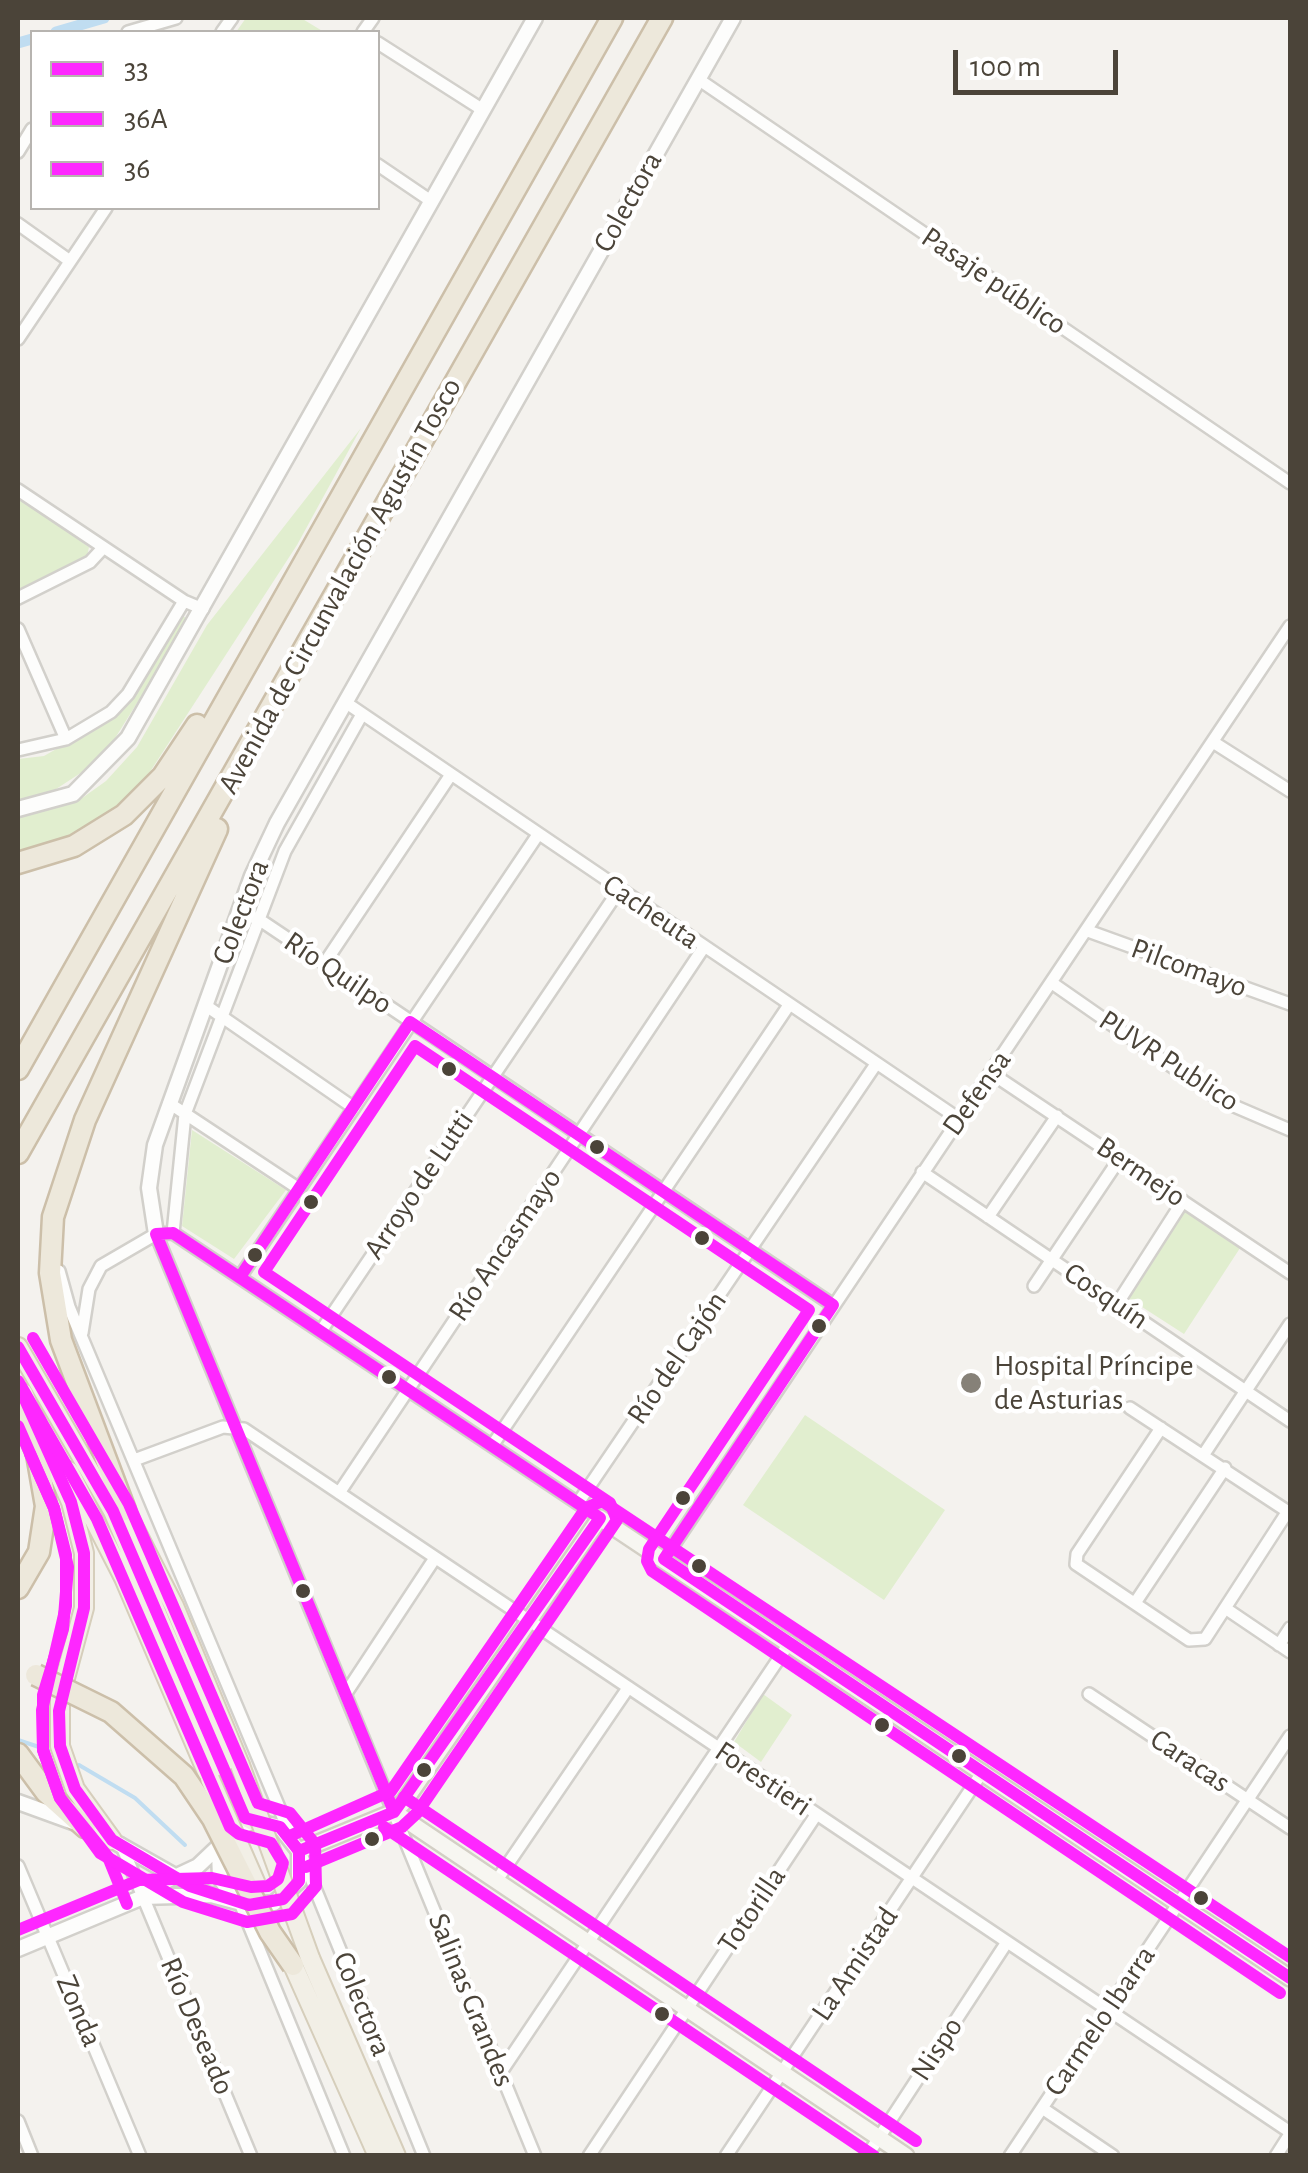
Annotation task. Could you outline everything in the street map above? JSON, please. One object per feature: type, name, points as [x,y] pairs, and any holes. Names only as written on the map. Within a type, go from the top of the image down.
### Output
[{"type":"highway","name":"Avenida de Circunvalación Agustín Tosco","points":[[18,1069],[612,18]]},
{"type":"highway","name":"Avenida de Circunvalación Agustín Tosco","points":[[18,1154],[662,18]]},
{"type":"highway","points":[[125,1510],[62,1340],[50,1273],[53,1217],[84,1120],[204,857],[408,490],[442,406]]},
{"type":"highway","points":[[18,863],[74,846],[137,804],[174,761],[216,690],[268,626]]},
{"type":"highway","points":[[18,1588],[39,1552],[46,1506],[19,1394]]},
{"type":"highway","points":[[27,1671],[111,1712],[184,1776],[213,1819],[270,1932],[302,1962]]},
{"type":"highway","points":[[18,1754],[46,1792],[85,1827]]},
{"type":"main road","points":[[18,1332],[125,1510],[182,1624],[240,1765],[302,1962],[378,2156]]},
{"type":"main road","points":[[18,1347],[114,1511],[244,1815],[253,1821]]},
{"type":"main road","points":[[19,1394],[111,1550],[210,1779],[396,2156]]},
{"type":"main road","points":[[19,1394],[71,1502],[84,1553],[84,1608],[60,1696],[60,1746],[75,1790],[116,1842]]},
{"type":"main road","points":[[296,1846],[394,1812],[600,1518],[1290,1978]]},
{"type":"main road","points":[[394,1812],[906,2156]]},
{"type":"street","points":[[135,30],[176,18]]},
{"type":"street","points":[[18,809],[73,794],[104,766],[133,729],[536,18]]},
{"type":"street","name":"Colectora","points":[[156,1234],[149,1174],[169,1104],[239,912],[277,823],[733,18]]},
{"type":"street","points":[[380,44],[483,110]]},
{"type":"street","name":"Pasaje público","points":[[698,79],[1290,483]]},
{"type":"street","points":[[380,167],[432,201]]},
{"type":"street","points":[[18,340],[105,210]]},
{"type":"street","points":[[18,224],[70,261]]},
{"type":"street","points":[[18,490],[184,601],[203,609]]},
{"type":"street","points":[[18,598],[90,562],[103,548]]},
{"type":"street","points":[[18,750],[66,738],[93,726],[121,703],[184,601]]},
{"type":"street","name":"Defensa","points":[[664,1559],[1290,626]]},
{"type":"street","points":[[18,629],[66,738]]},
{"type":"street","points":[[1276,648],[1290,657]]},
{"type":"street","name":"Cacheuta","points":[[344,702],[959,1119]]},
{"type":"street","points":[[174,1232],[185,1114],[296,828],[361,716]]},
{"type":"street","points":[[1213,742],[1290,791]]},
{"type":"street","points":[[324,964],[450,776]]},
{"type":"street","points":[[240,1277],[537,836]]},
{"type":"street","name":"Arroyo de Lutti","points":[[321,1331],[619,890]]},
{"type":"street","name":"Río Quilpo","points":[[239,912],[260,920],[833,1305]]},
{"type":"street","name":"Pilcomayo","points":[[1088,931],[1290,1003]]},
{"type":"street","name":"Río Ancasmayo","points":[[339,1493],[704,947]]},
{"type":"street","name":"PUVR Publico","points":[[1052,984],[1220,1100],[1290,1130]]},
{"type":"street","points":[[205,1005],[354,1108]]},
{"type":"street","points":[[492,1446],[789,1005]]},
{"type":"street","name":"Río del Cajón","points":[[578,1503],[876,1064]]},
{"type":"street","name":"Bermejo","points":[[991,1072],[1290,1272]]},
{"type":"street","points":[[169,1104],[299,1189]]},
{"type":"street","points":[[988,1217],[1056,1116]]},
{"type":"street","points":[[1034,1286],[1120,1158]]},
{"type":"street","name":"Cosquín","points":[[922,1172],[1290,1420]]},
{"type":"street","points":[[1117,1304],[1184,1201]]},
{"type":"street","name":"Colectora","points":[[53,1217],[61,1282],[422,2152]]},
{"type":"street","points":[[82,1334],[88,1288],[101,1266],[156,1234],[174,1232],[600,1518]]},
{"type":"street","name":"Salinas Grandes","points":[[156,1234],[535,2156]]},
{"type":"street","points":[[1204,1454],[1290,1324]]},
{"type":"street","points":[[1130,1408],[1204,1454],[1289,1512],[1204,1639],[1195,1642],[1079,1566],[1076,1558],[1161,1428]]},
{"type":"street","points":[[136,1459],[235,1426]]},
{"type":"street","name":"Forestieri","points":[[235,1426],[1290,2133]]},
{"type":"street","points":[[1135,1602],[1225,1468]]},
{"type":"street","points":[[346,1693],[435,1558]]},
{"type":"street","points":[[1225,1608],[1285,1648],[1290,1628]]},
{"type":"street","points":[[501,2072],[790,1642]]},
{"type":"street","points":[[497,1880],[628,1688]]},
{"type":"street","name":"Caracas","points":[[1088,1694],[1290,1828]]},
{"type":"street","name":"Carmelo Ibarra","points":[[1010,2156],[1290,1736]]},
{"type":"street","name":"La Amistad","points":[[726,2156],[982,1772]]},
{"type":"street","points":[[18,1802],[116,1842],[174,1877],[210,1895],[261,1906],[283,1898],[299,1880],[296,1846],[280,1826],[253,1821],[237,1829],[219,1850],[174,1877],[143,1897],[18,1949]]},
{"type":"street","name":"Totorilla","points":[[589,2156],[816,1814]]},
{"type":"street","name":"Río Deseado","points":[[116,1842],[252,2156]]},
{"type":"street","points":[[219,1850],[220,1878],[237,1901],[344,2156]]},
{"type":"street","name":"Zonda","points":[[18,1866],[140,2156]]},
{"type":"street","points":[[143,1897],[210,1895]]},
{"type":"street","name":"Nispo","points":[[867,2156],[1007,1942]]},
{"type":"street","points":[[1042,2108],[1113,2156]]},
{"type":"street","points":[[18,2121],[32,2156]]},
{"type":"street","points":[[1276,2156],[1290,2133]]},
{"type":"green space","points":[[246,18],[301,18],[321,30],[237,30]]},
{"type":"green space","points":[[361,428],[297,545],[133,798],[85,830],[18,855],[18,817],[78,801],[106,781],[137,747],[207,625]]},
{"type":"green space","points":[[18,496],[89,547],[87,557],[18,590]]},
{"type":"green space","points":[[180,614],[189,620],[102,759],[47,795],[18,803],[18,759],[44,756],[121,712]]},
{"type":"green space","points":[[192,1130],[286,1190],[234,1259],[182,1226]]},
{"type":"green space","points":[[1184,1206],[1242,1245],[1184,1334],[1125,1296]]},
{"type":"green space","points":[[805,1415],[945,1510],[884,1600],[743,1505]]},
{"type":"green space","points":[[763,1694],[792,1715],[761,1762],[734,1742]]},
{"type":"waterway","points":[[63,30],[104,18]]},
{"type":"waterway","points":[[18,43],[30,40]]},
{"type":"waterway","points":[[18,1740],[48,1750]]},
{"type":"waterway","points":[[79,1765],[135,1798],[185,1845]]},
{"type":"transit line","name":"33","points":[[410,1022],[833,1305]]},
{"type":"transit line","name":"33","points":[[240,1277],[410,1022]]},
{"type":"transit line","name":"36A","points":[[306,1867],[402,1827],[417,1813],[617,1520],[610,1503],[264,1272],[415,1046],[809,1310],[649,1549],[647,1561],[652,1571],[1280,1993]]},
{"type":"transit line","name":"33","points":[[173,1233],[600,1518],[394,1812],[156,1234],[173,1233]]},
{"type":"transit line","name":"33","points":[[664,1559],[833,1305]]},
{"type":"transit line","name":"36","points":[[18,1426],[54,1508],[66,1555],[66,1606],[42,1710],[43,1750],[60,1798],[100,1853],[183,1902],[247,1922],[292,1914],[316,1886],[315,1844],[290,1813],[258,1803],[129,1504],[33,1338]]},
{"type":"transit line","name":"33","points":[[18,1347],[113,1511],[245,1818],[280,1827],[299,1851],[299,1881],[283,1899],[249,1905],[190,1886],[112,1840],[75,1789],[60,1746],[59,1711],[84,1608],[84,1553],[71,1502],[18,1384]]},
{"type":"transit line","name":"36A","points":[[18,1381],[97,1519],[230,1827],[239,1834],[271,1843],[283,1863],[278,1879],[268,1886],[251,1887],[212,1878],[139,1880],[18,1930]]},
{"type":"transit line","name":"36A","points":[[30,1454],[54,1508],[68,1567],[63,1629],[43,1695],[43,1750],[60,1798],[108,1857],[127,1904]]},
{"type":"transit line","name":"36","points":[[292,1835],[391,1791],[586,1508],[602,1501],[1290,1957]]},
{"type":"transit line","name":"33","points":[[664,1559],[1290,1978]]},
{"type":"transit line","name":"36","points":[[404,1797],[916,2141]]},
{"type":"transit line","name":"33","points":[[299,1851],[394,1812]]},
{"type":"transit line","name":"36A","points":[[384,1827],[874,2156]]},
{"type":"place","name":"Hospital Príncipe de Asturias","points":[[971,1383]]}]
